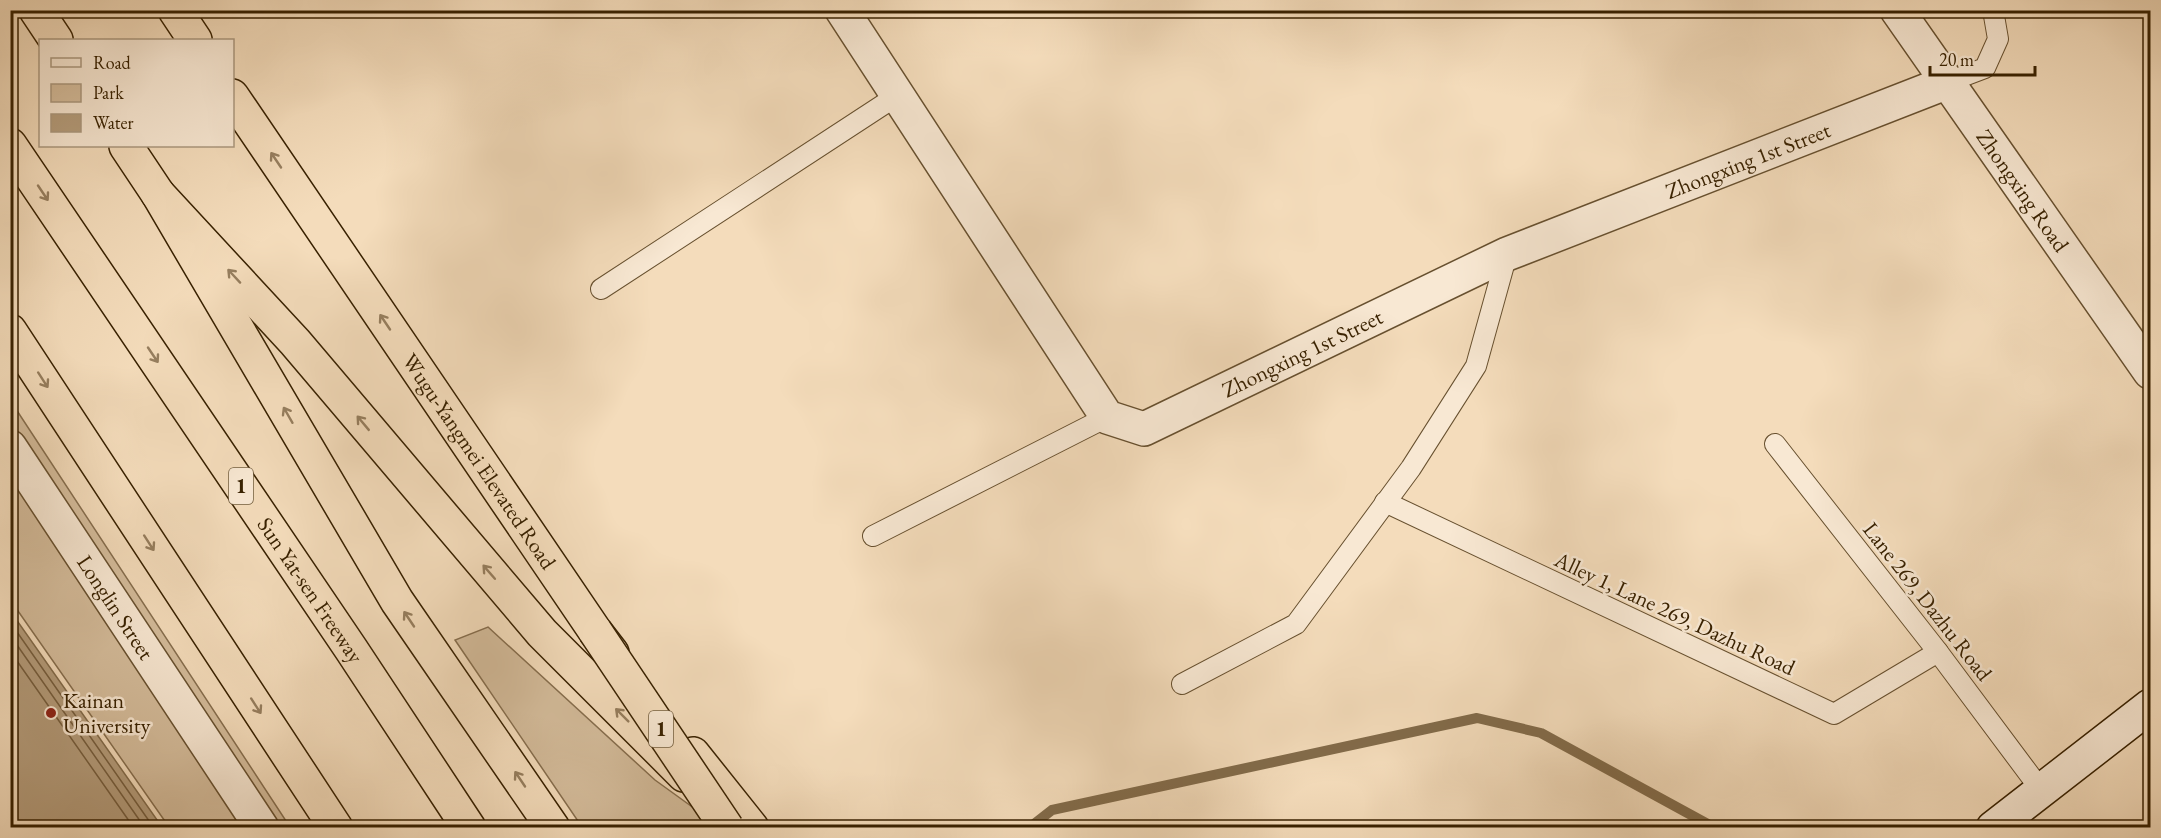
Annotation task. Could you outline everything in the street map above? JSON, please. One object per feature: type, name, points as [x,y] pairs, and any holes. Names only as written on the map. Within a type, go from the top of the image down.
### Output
[{"type":"highway","points":[[36,10],[55,39]]},
{"type":"highway","points":[[175,10],[194,39]]},
{"type":"highway","name":"Wugu-Yangmei Elevated Road","points":[[234,99],[727,828]]},
{"type":"highway","name":"Sun Yat-sen Freeway","points":[[10,145],[351,649],[469,828]]},
{"type":"highway","points":[[127,147],[158,194],[397,601],[553,828]]},
{"type":"highway","points":[[158,194],[295,342],[542,633],[654,748],[740,828]]},
{"type":"highway","points":[[10,331],[336,828]]},
{"type":"highway","points":[[595,631],[752,828]]},
{"type":"highway","points":[[351,649],[443,828]]},
{"type":"street","points":[[842,10],[1107,417]]},
{"type":"street","name":"Zhongxing Road","points":[[1897,10],[2151,372]]},
{"type":"street","name":"Zhongxing 1st Street","points":[[1107,417],[1144,429],[1508,254],[1948,82]]},
{"type":"street","name":"Longlin Street","points":[[10,447],[262,828]]},
{"type":"street","points":[[1993,828],[2151,706]]},
{"type":"lane","points":[[1948,82],[1985,68],[1998,39],[1993,10]]},
{"type":"lane","points":[[601,289],[898,95]]},
{"type":"lane","points":[[1182,684],[1296,624],[1411,468],[1476,366],[1508,254]]},
{"type":"lane","points":[[873,536],[1107,417]]},
{"type":"lane","name":"Lane 269, Dazhu Road","points":[[1775,444],[1938,652],[2041,790]]},
{"type":"lane","name":"Alley 1, Lane 269, Dazhu Road","points":[[1385,502],[1834,714],[1938,652]]},
{"type":"green space","points":[[10,400],[290,827],[169,827],[11,601]]},
{"type":"green space","points":[[488,627],[655,780],[720,827],[582,827],[455,640]]},
{"type":"water","name":"Kainan University","points":[[11,612],[162,827],[11,827]]},
{"type":"waterway","points":[[1029,828],[1052,810],[1477,718],[1541,733],[1715,828]]},
{"type":"place","name":"Kainan University","points":[[51,713]]}]
